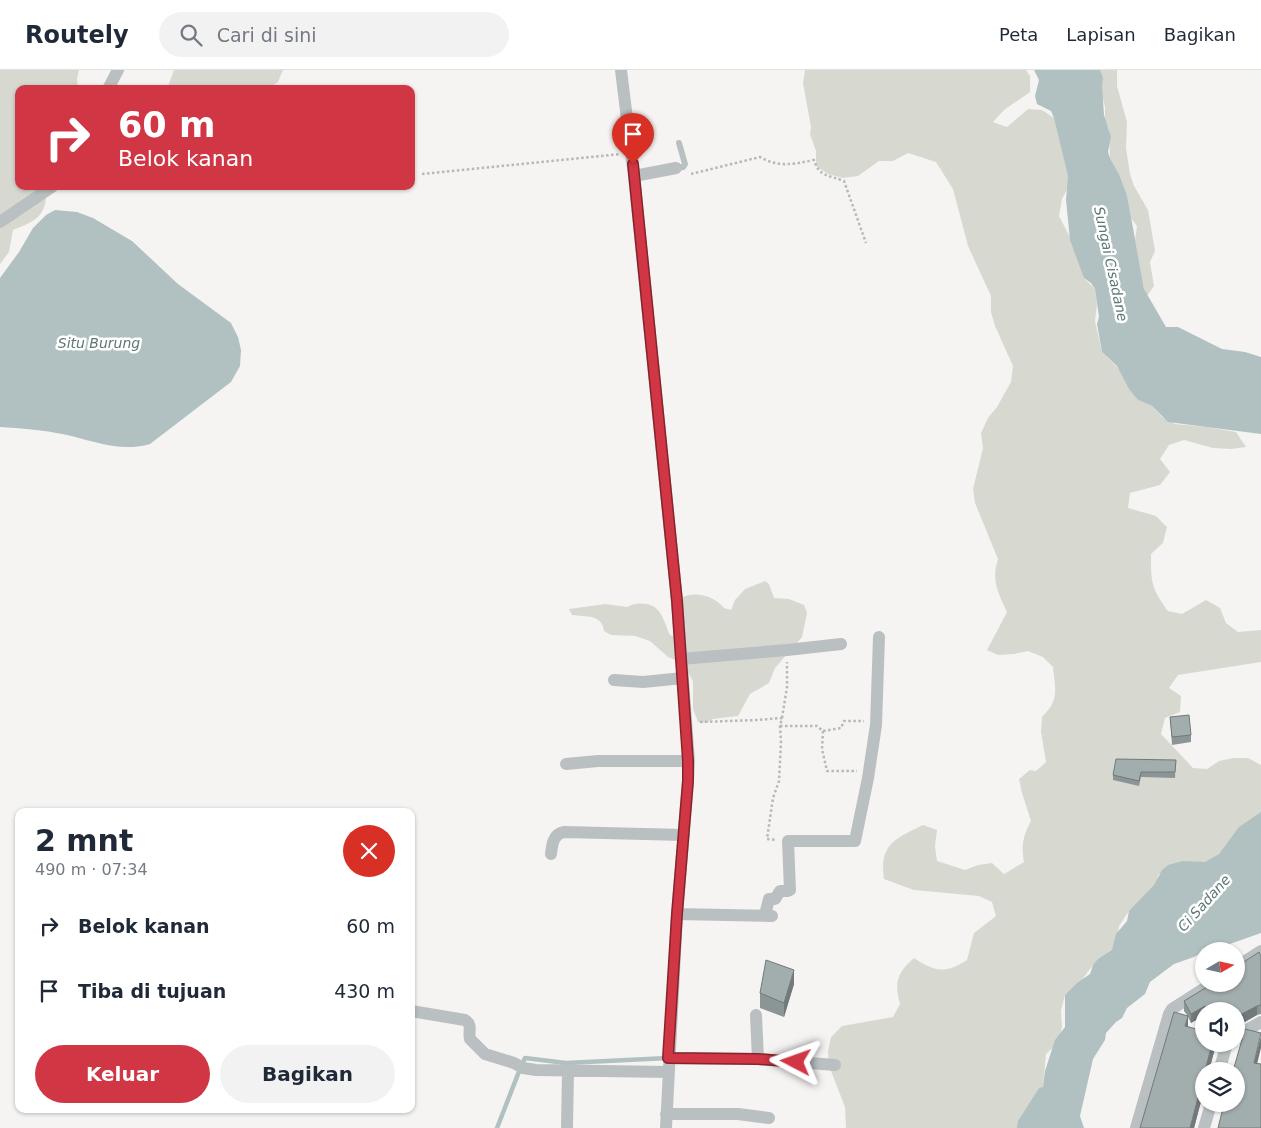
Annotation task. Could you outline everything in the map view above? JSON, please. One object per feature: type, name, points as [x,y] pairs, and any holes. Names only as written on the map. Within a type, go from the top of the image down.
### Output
[{"type":"street","points":[[110,85],[118,70]]},
{"type":"street","points":[[621,70],[631,153],[640,175],[688,761],[668,1058],[666,1128]]},
{"type":"street","points":[[640,175],[676,168]]},
{"type":"street","points":[[0,222],[47,190]]},
{"type":"street","points":[[677,914],[769,916],[769,899],[775,899],[780,891],[790,890],[788,841],[855,842],[869,770],[875,720],[880,637]]},
{"type":"street","points":[[681,659],[841,644]]},
{"type":"street","points":[[614,680],[643,682],[682,678]]},
{"type":"street","points":[[566,764],[598,761],[688,761]]},
{"type":"street","points":[[551,854],[556,836],[564,832],[684,834]]},
{"type":"street","points":[[1245,961],[1261,951]]},
{"type":"street","points":[[1136,1128],[1169,1014],[1172,1009],[1199,992]]},
{"type":"street","points":[[415,1012],[469,1022],[470,1040],[485,1054],[514,1063],[523,1068],[568,1071],[668,1072]]},
{"type":"street","points":[[756,1015],[758,1059]]},
{"type":"street","points":[[1245,1031],[1261,1022]]},
{"type":"street","points":[[668,1058],[758,1059],[835,1065]]},
{"type":"street","points":[[566,1128],[568,1071]]},
{"type":"street","points":[[1204,1128],[1209,1112]]},
{"type":"street","points":[[666,1114],[738,1114],[769,1118]]},
{"type":"lane","points":[[676,168],[683,167],[685,164],[679,143]]},
{"type":"path","points":[[422,174],[631,153]]},
{"type":"path","points":[[688,175],[760,157],[783,165],[814,160],[816,168],[821,174],[844,181],[866,243]]},
{"type":"path","points":[[787,650],[787,687],[780,726],[779,781],[773,798],[766,839],[788,841]]},
{"type":"path","points":[[686,722],[782,718]]},
{"type":"path","points":[[780,726],[817,726],[823,731],[841,728],[844,721],[875,720]]},
{"type":"path","points":[[823,731],[822,749],[827,771],[869,770]]},
{"type":"shaded area","points":[[0,70],[79,70],[78,85],[15,85],[15,190],[44,190],[46,192],[46,200],[41,213],[37,217],[13,230],[9,252],[0,264]]},
{"type":"shaded area","points":[[174,70],[283,70],[278,82],[273,85],[168,85]]},
{"type":"shaded area","points":[[805,70],[1026,70],[1030,76],[1030,92],[1004,110],[993,122],[1007,127],[1028,109],[1042,110],[1054,118],[1062,133],[1070,184],[1062,199],[1059,216],[1082,260],[1084,278],[1095,289],[1097,304],[1095,321],[1102,352],[1123,373],[1138,400],[1152,406],[1162,417],[1175,424],[1236,432],[1246,447],[1231,449],[1213,448],[1184,440],[1169,445],[1160,459],[1170,472],[1160,485],[1130,493],[1128,508],[1156,516],[1167,527],[1163,543],[1151,554],[1151,564],[1155,590],[1168,611],[1182,614],[1206,600],[1220,608],[1226,623],[1238,632],[1261,630],[1261,662],[1178,675],[1169,688],[1181,696],[1180,712],[1165,718],[1161,734],[1193,768],[1207,769],[1219,761],[1233,758],[1248,758],[1261,765],[1261,814],[1219,854],[1205,863],[1173,866],[1158,875],[1155,892],[1129,911],[1119,926],[1117,943],[1108,957],[1093,965],[1078,985],[1065,995],[1061,1011],[1062,1027],[1058,1043],[1046,1054],[1043,1087],[1017,1128],[846,1128],[845,1107],[829,1066],[828,1051],[831,1037],[842,1026],[893,1017],[900,1004],[897,990],[898,978],[904,968],[914,958],[940,970],[959,965],[967,960],[974,933],[996,916],[992,902],[979,896],[914,890],[884,879],[884,858],[891,844],[904,834],[923,825],[937,830],[935,846],[937,861],[965,870],[978,865],[992,863],[1004,874],[1024,862],[1023,841],[1031,821],[1019,779],[1030,770],[1036,771],[1046,762],[1041,732],[1042,717],[1052,705],[1055,688],[1053,667],[1043,657],[1028,651],[998,655],[987,650],[1007,612],[996,586],[995,574],[998,559],[975,503],[973,489],[983,448],[981,433],[988,418],[997,407],[1011,382],[1013,366],[995,326],[991,312],[991,296],[968,246],[953,189],[936,162],[908,153],[893,161],[879,161],[858,176],[843,178],[828,174],[816,166],[816,151],[810,134],[811,127],[803,83]]},
{"type":"shaded area","points":[[1095,70],[1117,70],[1117,86],[1127,122],[1126,148],[1130,174],[1134,186],[1148,210],[1155,251],[1150,262],[1154,286],[1147,296],[1135,240],[1137,226],[1131,218],[1127,195],[1110,158],[1109,129],[1105,122],[1105,107]]},
{"type":"shaded area","points":[[765,581],[769,584],[774,598],[789,599],[804,605],[807,613],[802,637],[775,668],[769,683],[750,694],[738,716],[713,719],[706,723],[698,722],[693,709],[693,681],[682,663],[668,657],[650,641],[635,636],[611,635],[604,631],[603,626],[597,619],[588,616],[572,615],[569,609],[605,604],[627,607],[647,604],[656,608],[664,620],[670,635],[677,638],[679,599],[697,594],[703,595],[714,600],[724,608],[731,610],[735,600],[745,589]]},
{"type":"water","name":"Sungai Cisadane","points":[[1034,70],[1100,70],[1103,78],[1104,115],[1111,137],[1108,152],[1127,195],[1144,289],[1166,327],[1178,327],[1222,349],[1245,352],[1261,357],[1261,434],[1168,422],[1152,406],[1138,400],[1129,389],[1117,366],[1102,352],[1097,324],[1099,317],[1095,289],[1084,278],[1070,240],[1066,200],[1068,176],[1051,111],[1037,104],[1035,96],[1039,80]]},
{"type":"water","name":"Situ Burung","points":[[55,210],[77,212],[93,218],[132,241],[178,284],[231,323],[238,337],[241,350],[240,366],[231,382],[150,444],[128,447],[106,445],[31,429],[0,427],[0,278],[19,252],[33,228],[46,215]]},
{"type":"water","name":"Ci Sadane","points":[[1261,812],[1261,933],[1236,942],[1195,942],[1195,956],[1174,964],[1150,982],[1145,994],[1127,1008],[1122,1018],[1106,1033],[1105,1040],[1093,1059],[1080,1116],[1084,1128],[1017,1128],[1018,1121],[1039,1088],[1043,1087],[1045,1071],[1055,1040],[1065,1027],[1065,995],[1090,974],[1093,965],[1098,959],[1112,950],[1116,934],[1127,921],[1129,911],[1154,885],[1162,870],[1168,865],[1183,861],[1205,862],[1219,854],[1239,827]]},
{"type":"building","points":[[1189,715],[1191,735],[1172,737],[1170,717]]},
{"type":"building","points":[[1116,759],[1176,760],[1175,772],[1141,772],[1139,781],[1113,775]]},
{"type":"building","points":[[1259,952],[1261,956],[1261,1005],[1245,1012],[1245,1002],[1195,1002],[1195,1012],[1191,1014],[1184,1001],[1199,992],[1245,992],[1245,961]]},
{"type":"building","points":[[766,960],[794,970],[784,1003],[760,993]]},
{"type":"building","points":[[1174,1012],[1188,1016],[1185,1026],[1195,1029],[1195,1052],[1210,1052],[1207,1062],[1195,1062],[1195,1109],[1190,1128],[1140,1128]]},
{"type":"building","points":[[1245,1029],[1261,1033],[1254,1063],[1261,1064],[1261,1128],[1218,1128],[1222,1112],[1245,1112],[1245,1062],[1236,1062],[1238,1052],[1245,1052]]},
{"type":"waterway","points":[[522,1065],[525,1058],[566,1063],[668,1058]]},
{"type":"waterway","points":[[497,1128],[520,1069]]},
{"type":"route","points":[[633,164],[677,601],[688,761],[668,1058],[758,1059],[796,1062]]}]
